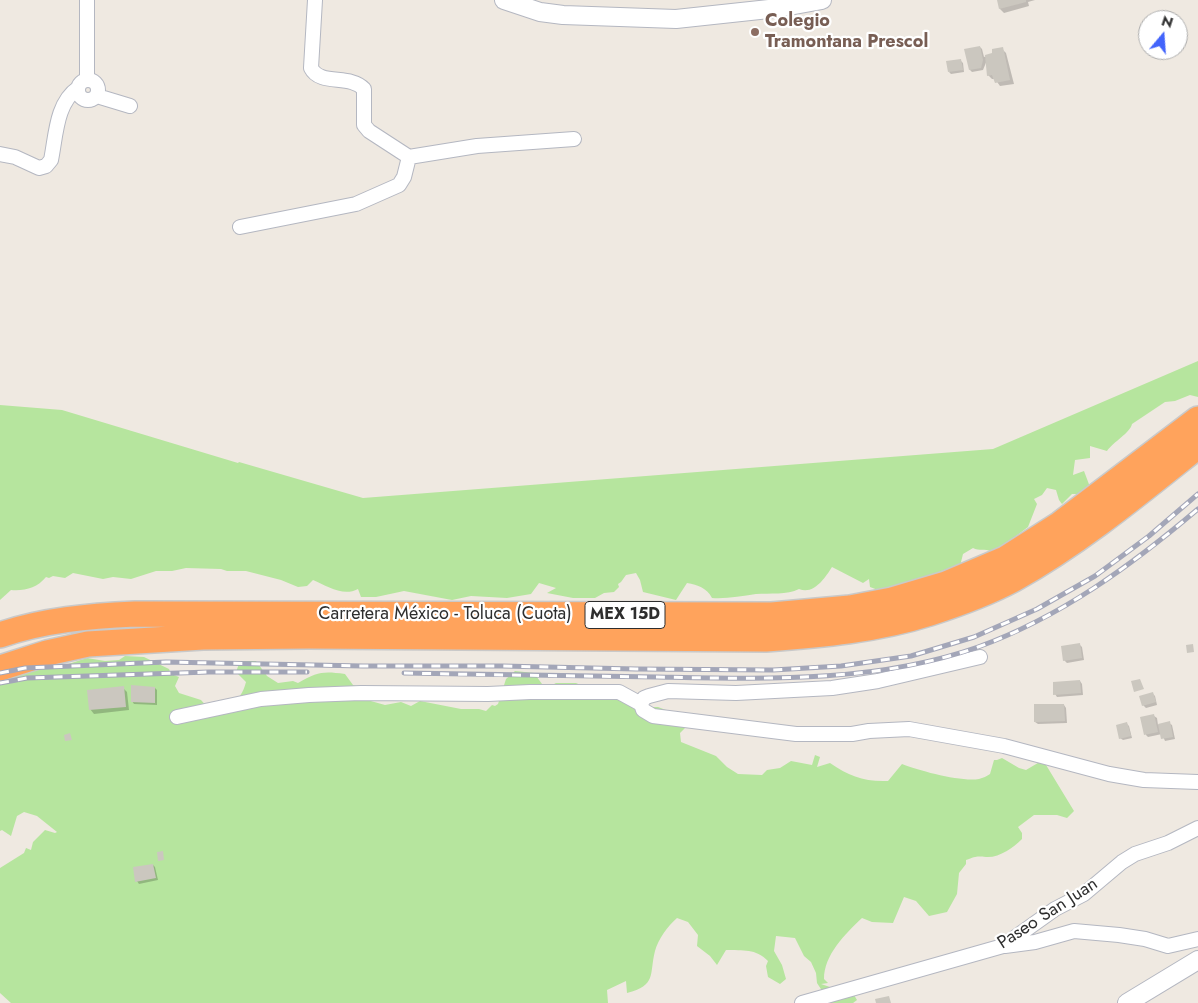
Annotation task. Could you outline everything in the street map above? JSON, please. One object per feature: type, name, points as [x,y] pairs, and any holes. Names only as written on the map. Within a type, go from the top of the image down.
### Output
[{"type":"highway","name":"Carretera México - Toluca (Cuota)","points":[[0,635],[13,630],[84,617],[134,614],[772,615],[859,607],[892,600],[946,584],[1005,559],[1060,524],[1198,419]]},
{"type":"highway","name":"Carretera México - Toluca (Cuota)","points":[[0,668],[47,653],[88,644],[203,637],[766,639],[834,634],[928,614],[965,601],[1013,579],[1068,546],[1138,495],[1198,446]]},
{"type":"street","points":[[83,84],[87,0]]},
{"type":"street","points":[[315,0],[311,68],[313,73],[360,84],[364,89],[364,125],[366,128],[409,157],[478,146],[574,138]]},
{"type":"street","points":[[504,0],[540,12],[563,15],[666,18],[822,0]]},
{"type":"street","points":[[0,154],[15,157],[39,168],[46,166],[50,160],[62,108],[71,93],[83,84],[95,81],[99,91],[97,96],[130,106]]},
{"type":"street","points":[[240,227],[356,204],[398,185],[404,178],[409,157]]},
{"type":"street","points":[[641,704],[644,698],[668,691],[736,693],[832,688],[878,681],[980,657]]},
{"type":"street","points":[[177,717],[261,699],[309,695],[352,693],[488,694],[619,692],[641,704],[643,710],[653,716],[796,734],[852,734],[869,731],[910,729],[1004,746],[1108,774],[1144,780],[1198,782]]},
{"type":"street","name":"Paseo San Juan","points":[[802,1003],[1003,946],[1055,909],[1084,894],[1122,862],[1135,854],[1198,828]]},
{"type":"street","points":[[1003,946],[1035,942],[1074,931],[1119,934],[1168,946],[1198,939]]},
{"type":"street","points":[[1127,1003],[1198,960]]},
{"type":"green space","points":[[1198,361],[1198,397],[1190,395],[1175,401],[1165,402],[1132,424],[1128,431],[1107,451],[1090,446],[1090,458],[1075,460],[1073,475],[1084,471],[1090,487],[1081,494],[1072,494],[1062,504],[1056,490],[1047,488],[1042,495],[1034,499],[1037,504],[1028,527],[1000,548],[991,551],[973,548],[963,554],[960,566],[934,581],[878,590],[870,587],[869,579],[863,583],[832,567],[826,576],[810,590],[799,589],[784,593],[712,598],[702,588],[687,583],[676,600],[643,592],[636,573],[626,575],[614,592],[604,593],[595,598],[573,598],[547,593],[556,588],[539,583],[531,594],[507,598],[471,596],[452,600],[404,591],[376,597],[361,597],[358,589],[347,592],[341,591],[329,588],[313,580],[307,586],[298,587],[281,580],[246,571],[186,568],[172,571],[156,571],[131,579],[113,577],[103,579],[73,573],[65,578],[46,577],[39,584],[30,588],[11,590],[0,600],[0,405],[62,410],[363,498],[993,449]]},
{"type":"green space","points":[[125,656],[144,657],[169,669],[171,674],[179,677],[175,686],[179,693],[201,700],[208,708],[233,701],[240,695],[246,682],[236,672],[240,661],[256,661],[267,676],[278,683],[293,681],[298,683],[320,673],[345,674],[353,685],[360,687],[360,698],[385,705],[401,702],[411,706],[420,701],[461,709],[486,711],[492,705],[498,704],[506,679],[515,671],[534,673],[542,684],[550,686],[556,683],[576,683],[603,695],[621,698],[640,707],[658,707],[679,715],[685,728],[680,733],[681,742],[716,756],[727,767],[738,774],[762,775],[767,770],[780,768],[791,761],[812,765],[815,755],[820,757],[817,767],[830,763],[850,775],[864,779],[888,781],[902,764],[940,775],[971,780],[980,779],[990,774],[994,760],[1002,758],[1026,770],[1043,760],[1074,811],[1067,818],[1057,815],[1034,815],[1018,827],[1022,833],[1022,839],[1010,849],[996,856],[976,857],[966,860],[966,864],[959,873],[957,894],[947,912],[929,916],[916,901],[904,897],[893,923],[872,922],[862,918],[832,953],[825,970],[824,979],[828,983],[821,984],[842,991],[851,990],[857,1000],[853,1003],[830,1003],[817,983],[816,973],[811,962],[804,956],[795,938],[776,936],[774,951],[782,965],[786,979],[780,984],[768,977],[766,966],[768,961],[754,952],[726,950],[717,965],[710,956],[697,946],[698,935],[688,922],[677,918],[658,942],[650,978],[647,983],[637,990],[627,993],[626,981],[607,990],[608,1003],[11,1003],[0,993],[0,868],[24,853],[26,848],[31,850],[33,842],[45,830],[57,832],[37,816],[24,812],[17,816],[11,836],[2,830],[0,831],[0,678],[37,666],[56,668],[87,658],[105,661],[119,660]]},
{"type":"building","points":[[997,0],[1026,0],[1026,2],[999,9]]},
{"type":"building","points":[[980,46],[983,60],[981,68],[969,70],[964,49]]},
{"type":"building","points":[[1003,47],[1010,80],[995,83],[992,75],[987,76],[985,55],[992,53],[992,49]]},
{"type":"building","points":[[961,59],[963,70],[948,72],[946,61]]},
{"type":"building","points":[[1080,643],[1082,658],[1063,661],[1061,646]]},
{"type":"building","points":[[1193,644],[1194,652],[1187,653],[1186,645]]},
{"type":"building","points":[[1140,679],[1144,689],[1134,692],[1131,681]]},
{"type":"building","points":[[1080,680],[1081,693],[1053,695],[1053,682]]},
{"type":"building","points":[[131,685],[155,687],[155,703],[131,702]]},
{"type":"building","points":[[124,686],[126,707],[89,710],[87,690]]},
{"type":"building","points":[[1153,692],[1156,702],[1142,706],[1139,696]]},
{"type":"building","points":[[1034,704],[1064,704],[1065,721],[1034,722]]},
{"type":"building","points":[[1154,714],[1158,732],[1144,735],[1140,717]]},
{"type":"building","points":[[1170,721],[1173,737],[1161,739],[1158,724]]},
{"type":"building","points":[[1127,722],[1131,736],[1119,739],[1116,725]]},
{"type":"building","points":[[70,733],[72,740],[65,741],[64,735]]},
{"type":"building","points":[[163,851],[164,860],[158,861],[157,852]]},
{"type":"building","points":[[153,864],[156,878],[135,882],[133,867]]},
{"type":"building","points":[[889,996],[891,1003],[876,1003],[875,999]]},
{"type":"railway","points":[[0,673],[25,668],[166,662],[773,670],[841,666],[911,656],[974,637],[1037,609],[1095,576],[1149,536],[1198,494]]},
{"type":"railway","points":[[404,673],[779,678],[860,673],[939,659],[1009,635],[1067,605],[1147,550],[1198,509]]},
{"type":"railway","points":[[0,683],[27,678],[209,672],[307,672]]},
{"type":"place","name":"Colegio Tramontana Prescol","points":[[755,32]]}]
